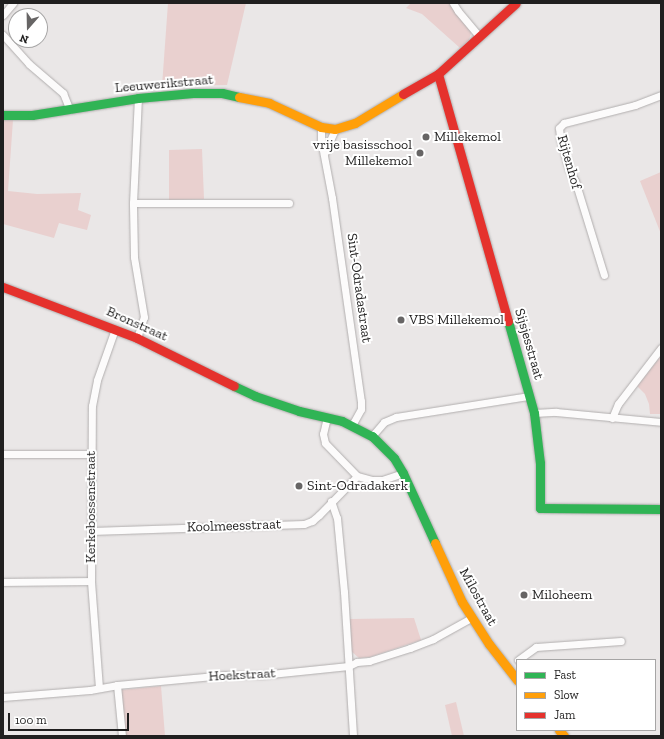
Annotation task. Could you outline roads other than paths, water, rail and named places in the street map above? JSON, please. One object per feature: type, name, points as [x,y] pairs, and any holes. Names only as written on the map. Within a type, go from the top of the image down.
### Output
[{"type":"street","points":[[3,15],[13,3]]},
{"type":"street","points":[[453,3],[479,36]]},
{"type":"street","points":[[321,127],[335,129],[355,123],[438,74],[516,3]]},
{"type":"street","points":[[3,35],[29,64],[63,93],[70,110]]},
{"type":"street","name":"Sijsjesstraat","points":[[438,74],[534,413],[540,463],[540,508],[661,508]]},
{"type":"street","name":"Leeuwerikstraat","points":[[3,115],[32,115],[138,98],[193,93],[236,94],[277,105],[321,127]]},
{"type":"street","name":"Rijtenhof","points":[[604,275],[575,181],[567,162],[560,137],[560,128],[564,123],[635,105],[661,94]]},
{"type":"street","points":[[137,338],[144,317],[134,257],[133,203],[138,98]]},
{"type":"street","name":"Sint-Odradastraat","points":[[321,127],[321,140],[332,198],[361,401],[361,409],[352,425]]},
{"type":"street","points":[[324,154],[335,129]]},
{"type":"street","points":[[133,203],[289,203]]},
{"type":"street","name":"Bronstraat","points":[[3,287],[137,338],[254,396],[299,411],[327,417],[352,425]]},
{"type":"street","name":"Kerkebossenstraat","points":[[99,688],[91,580],[92,406],[94,391],[116,329]]},
{"type":"street","points":[[612,418],[618,404],[661,348]]},
{"type":"street","points":[[372,436],[384,422],[396,417],[529,396]]},
{"type":"street","points":[[534,413],[556,412],[661,422]]},
{"type":"street","points":[[327,417],[323,434],[325,443],[356,476],[372,480],[382,480],[403,473]]},
{"type":"street","name":"Milostraat","points":[[352,425],[372,436],[394,458],[403,473],[454,586],[472,618],[507,669],[516,679]]},
{"type":"street","points":[[3,454],[91,454]]},
{"type":"street","name":"Koolmeesstraat","points":[[91,531],[304,524],[312,521],[319,515],[356,476]]},
{"type":"street","points":[[331,501],[338,525],[344,592],[353,736]]},
{"type":"street","points":[[3,582],[91,580]]},
{"type":"street","name":"Hoekstraat","points":[[3,698],[224,675],[261,675],[349,666],[357,662],[369,661],[410,648],[433,639],[472,618]]},
{"type":"street","points":[[521,659],[536,647],[621,641]]},
{"type":"street","points":[[507,669],[516,662]]},
{"type":"street","points":[[117,685],[122,736]]},
{"type":"place","name":"Millekemol","points":[[426,137]]},
{"type":"place","name":"vrije basisschool Millekemol","points":[[420,153]]},
{"type":"place","name":"VBS Millekemol","points":[[401,320]]},
{"type":"place","name":"Sint-Odradakerk","points":[[299,486]]},
{"type":"place","name":"Miloheem","points":[[524,595]]}]
